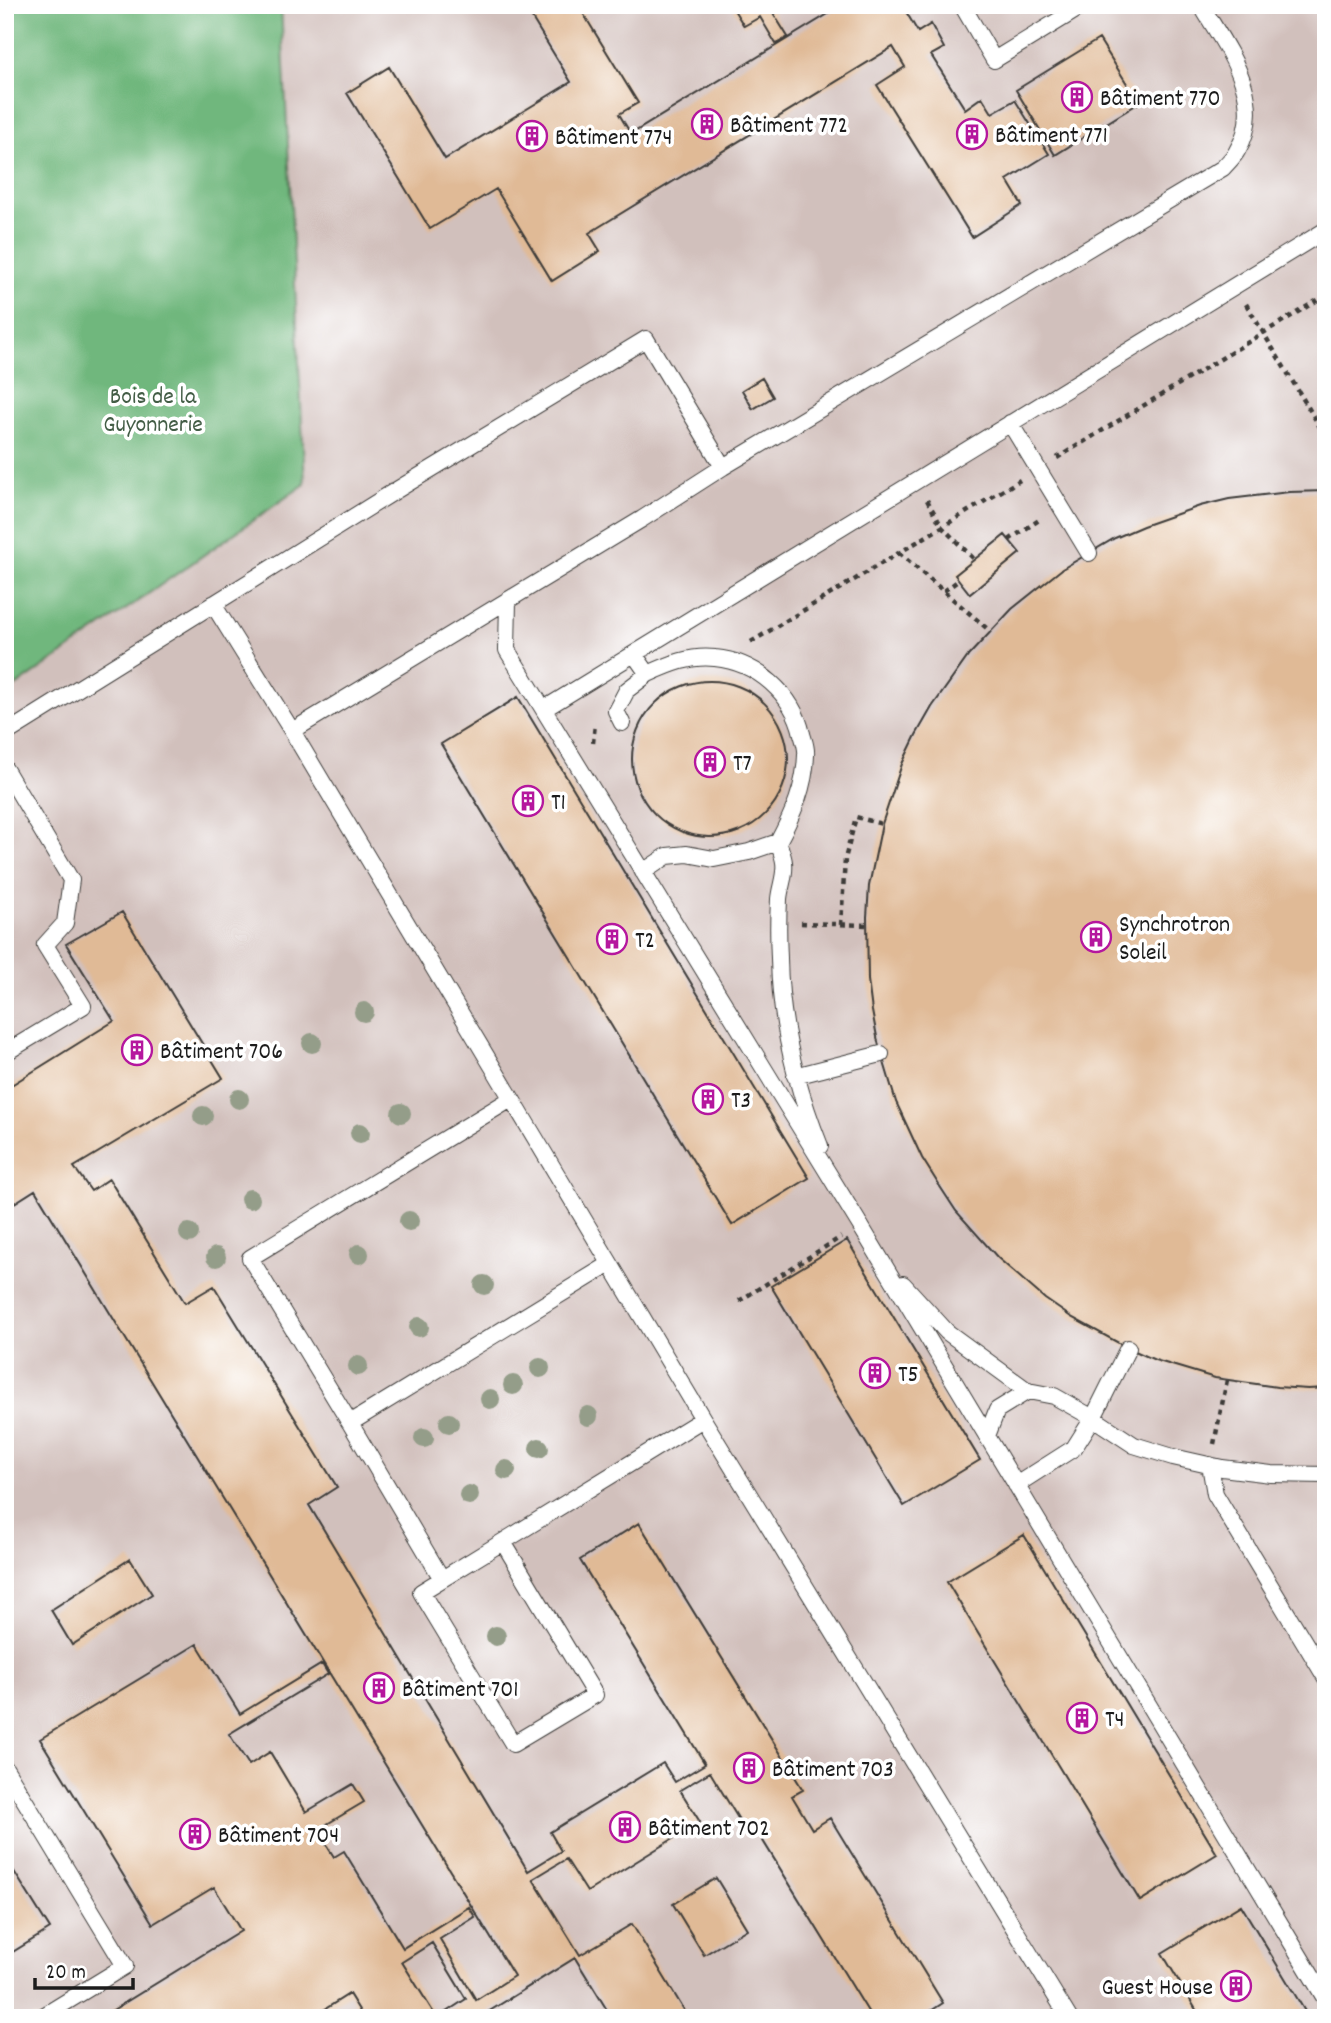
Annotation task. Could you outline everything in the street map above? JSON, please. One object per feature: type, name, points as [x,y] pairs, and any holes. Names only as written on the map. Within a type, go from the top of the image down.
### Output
[{"type":"lane","points":[[962,5],[994,60],[1084,5]]},
{"type":"lane","points":[[292,731],[723,467],[1223,168],[1237,152],[1247,130],[1248,99],[1241,74],[1201,5]]},
{"type":"lane","points":[[544,709],[1326,230]]},
{"type":"lane","points":[[5,734],[395,491],[646,339],[723,467]]},
{"type":"lane","points":[[1010,423],[1089,553]]},
{"type":"lane","points":[[508,600],[507,650],[860,1225],[1326,2000]]},
{"type":"lane","points":[[213,604],[292,731],[703,1419],[1069,2018]]},
{"type":"lane","points":[[634,654],[648,674]]},
{"type":"lane","points":[[622,723],[616,711],[627,690],[648,674],[691,658],[716,657],[741,664],[764,676],[785,696],[799,722],[807,752],[804,780],[792,815],[778,842],[749,852],[714,859],[687,854],[667,856],[643,872]]},
{"type":"lane","points":[[5,769],[71,880],[65,923],[45,945],[83,1006],[5,1053]]},
{"type":"lane","points":[[778,842],[785,864],[779,899],[779,960],[783,1009],[795,1076],[829,1169],[860,1225],[903,1285],[947,1332],[1028,1391],[1054,1396],[1134,1445],[1210,1465],[1271,1474],[1326,1475]]},
{"type":"lane","points":[[795,1076],[881,1054]]},
{"type":"lane","points":[[442,1578],[250,1258],[511,1099]]},
{"type":"lane","points":[[350,1423],[610,1264]]},
{"type":"lane","points":[[1016,1485],[1074,1448],[1093,1418],[1128,1348]]},
{"type":"lane","points":[[987,1436],[998,1410],[1028,1391]]},
{"type":"lane","points":[[503,1542],[595,1695],[513,1744],[421,1592],[703,1419]]},
{"type":"lane","points":[[1210,1465],[1215,1494],[1326,1678]]},
{"type":"lane","points":[[5,1768],[125,1966],[40,2018]]},
{"type":"path","points":[[1235,286],[1326,437]]},
{"type":"path","points":[[915,481],[942,527],[975,560]]},
{"type":"path","points":[[1009,540],[1060,506]]},
{"type":"path","points":[[899,553],[990,631]]},
{"type":"path","points":[[944,591],[960,580]]},
{"type":"path","points":[[841,925],[845,859],[856,817],[881,824]]},
{"type":"path","points":[[779,922],[866,925]]},
{"type":"path","points":[[739,1301],[860,1225]]},
{"type":"path","points":[[1210,1465],[1227,1380]]},
{"type":"shaded area","points":[[281,5],[1326,5],[1326,2018],[5,2018],[5,694],[305,484]]},
{"type":"green space","name":"Bois de la Guyonnerie","points":[[5,5],[281,5],[305,484],[5,694]]},
{"type":"building","points":[[524,5],[578,5],[638,103],[619,114],[631,134],[843,5],[902,5],[918,32],[931,24],[944,48],[931,55],[965,109],[982,97],[992,113],[1015,100],[1049,154],[1007,180],[1022,205],[972,237],[877,85],[905,67],[893,47],[589,233],[600,251],[552,281],[496,189],[430,229],[347,93],[389,67],[445,159],[571,82]]},
{"type":"building","points":[[731,5],[773,5],[770,8],[788,37],[776,44],[760,17],[744,26]]},
{"type":"building","name":"Bâtiment 770","points":[[1099,39],[1139,103],[1055,155],[1016,90]]},
{"type":"building","points":[[762,378],[773,397],[753,409],[742,390]]},
{"type":"building","name":"Synchrotron Soleil","points":[[1326,491],[1326,1388],[1308,1389],[1215,1378],[1155,1360],[1071,1317],[1045,1299],[998,1258],[956,1211],[939,1185],[922,1158],[896,1102],[878,1042],[872,1011],[868,980],[867,917],[869,886],[882,824],[902,764],[932,707],[969,655],[1012,609],[1062,569],[1115,538],[1143,526],[1229,499]]},
{"type":"building","points":[[1005,535],[1020,553],[970,594],[955,575]]},
{"type":"building","name":"T7","points":[[710,681],[740,687],[765,704],[782,729],[788,759],[782,789],[765,814],[740,831],[710,837],[680,831],[655,814],[638,789],[632,759],[638,729],[655,704],[680,687]]},
{"type":"building","points":[[518,697],[809,1178],[732,1225],[441,744]]},
{"type":"building","points":[[122,912],[223,1078],[74,1167],[91,1191],[109,1179],[185,1303],[214,1286],[337,1487],[309,1505],[528,1871],[561,1851],[550,1832],[663,1763],[675,1782],[705,1764],[580,1560],[639,1523],[803,1790],[792,1796],[812,1829],[830,1818],[943,2003],[920,2018],[872,2018],[752,1823],[744,1828],[710,1772],[680,1790],[700,1822],[587,1892],[566,1859],[533,1879],[580,1955],[632,1924],[689,2018],[612,2018],[575,1958],[488,2012],[492,2018],[437,2018],[364,2018],[349,1994],[311,2018],[100,2018],[241,1931],[214,1887],[153,1924],[40,1739],[197,1644],[240,1714],[322,1664],[328,1674],[229,1734],[249,1765],[270,1752],[306,1812],[353,1784],[364,1802],[317,1830],[334,1857],[344,1851],[403,1948],[469,1907],[475,1917],[440,1939],[476,2000],[514,1976],[35,1190],[5,1209],[5,1089],[114,1021],[66,944]],"holes":[[[432,1943],[466,1999],[437,2018],[402,1962]]]},
{"type":"building","name":"T5","points":[[847,1240],[980,1460],[904,1506],[771,1286]]},
{"type":"building","name":"T4","points":[[1024,1535],[1217,1854],[1140,1901],[947,1582]]},
{"type":"building","points":[[130,1559],[152,1594],[72,1645],[51,1610]]},
{"type":"building","points":[[5,1857],[50,1929],[6,1956],[5,1954]]},
{"type":"building","points":[[716,1878],[747,1929],[704,1955],[673,1904]]},
{"type":"building","name":"Guest House","points":[[1241,1905],[1309,2018],[1201,2018],[1162,1953]]},
{"type":"place","name":"Bâtiment 770","points":[[1077,97]]},
{"type":"place","name":"Bâtiment 772","points":[[707,124]]},
{"type":"place","name":"Bâtiment 771","points":[[972,134]]},
{"type":"place","name":"Bâtiment 774","points":[[532,136]]},
{"type":"place","name":"T7","points":[[710,762]]},
{"type":"place","name":"T1","points":[[528,801]]},
{"type":"place","name":"Synchrotron Soleil","points":[[1096,937]]},
{"type":"place","name":"T2","points":[[612,939]]},
{"type":"place","name":"Bâtiment 706","points":[[137,1050]]},
{"type":"place","name":"T3","points":[[708,1099]]},
{"type":"place","name":"T5","points":[[875,1373]]},
{"type":"place","name":"Bâtiment 701","points":[[379,1688]]},
{"type":"place","name":"T4","points":[[1082,1718]]},
{"type":"place","name":"Bâtiment 703","points":[[749,1768]]},
{"type":"place","name":"Bâtiment 702","points":[[625,1827]]},
{"type":"place","name":"Bâtiment 704","points":[[195,1834]]},
{"type":"place","name":"Guest House","points":[[1236,1986]]}]
